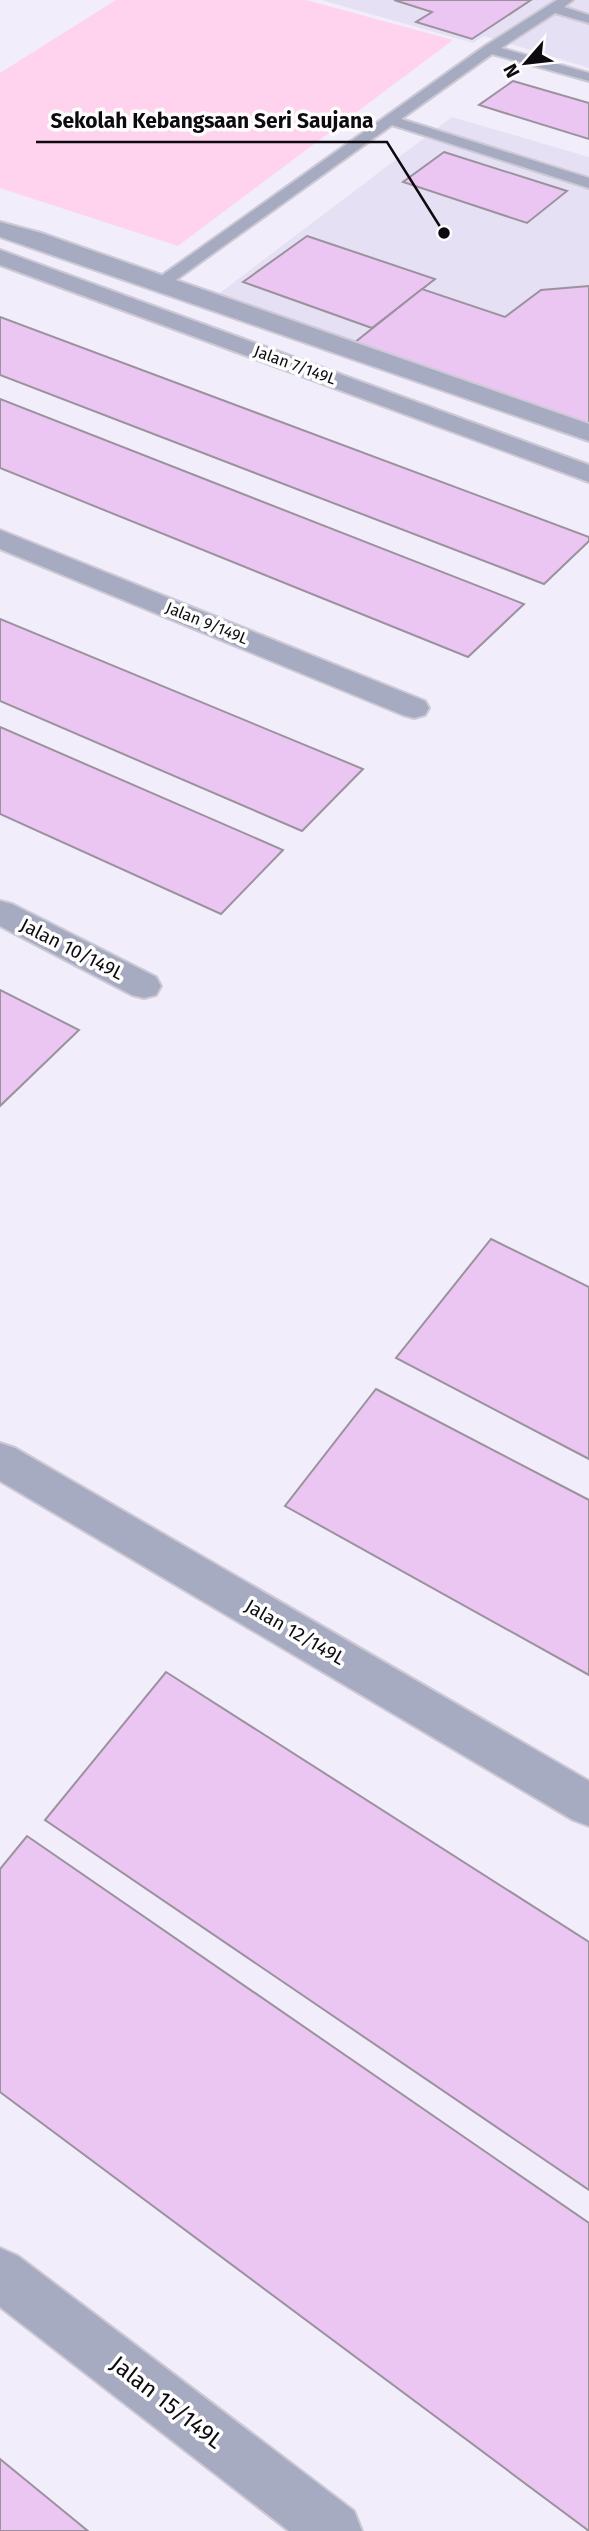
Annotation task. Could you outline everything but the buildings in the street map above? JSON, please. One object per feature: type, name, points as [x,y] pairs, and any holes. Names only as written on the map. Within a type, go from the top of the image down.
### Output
[{"type":"street","points":[[0,229],[589,433]]},
{"type":"street","name":"Jalan 7/149L","points":[[0,257],[589,474]]},
{"type":"street","name":"Jalan 9/149L","points":[[0,539],[414,708]]},
{"type":"street","name":"Jalan 10/149L","points":[[0,912],[144,986]]},
{"type":"street","name":"Jalan 12/149L","points":[[0,1460],[589,1805]]},
{"type":"street","name":"Jalan 15/149L","points":[[0,2274],[334,2531]]},
{"type":"lane","points":[[160,284],[490,49],[566,0]]},
{"type":"lane","points":[[554,8],[589,19]]},
{"type":"lane","points":[[490,49],[589,77]]},
{"type":"lane","points":[[390,120],[589,183]]},
{"type":"shaded area","points":[[116,0],[306,0],[453,40],[178,246],[0,188],[0,73]]},
{"type":"shaded area","points":[[321,0],[589,0],[589,68],[484,36],[473,43]]},
{"type":"shaded area","points":[[452,117],[589,157],[589,443],[200,308]]},
{"type":"place","name":"Sekolah Kebangsaan Seri Saujana","points":[[444,233]]}]
